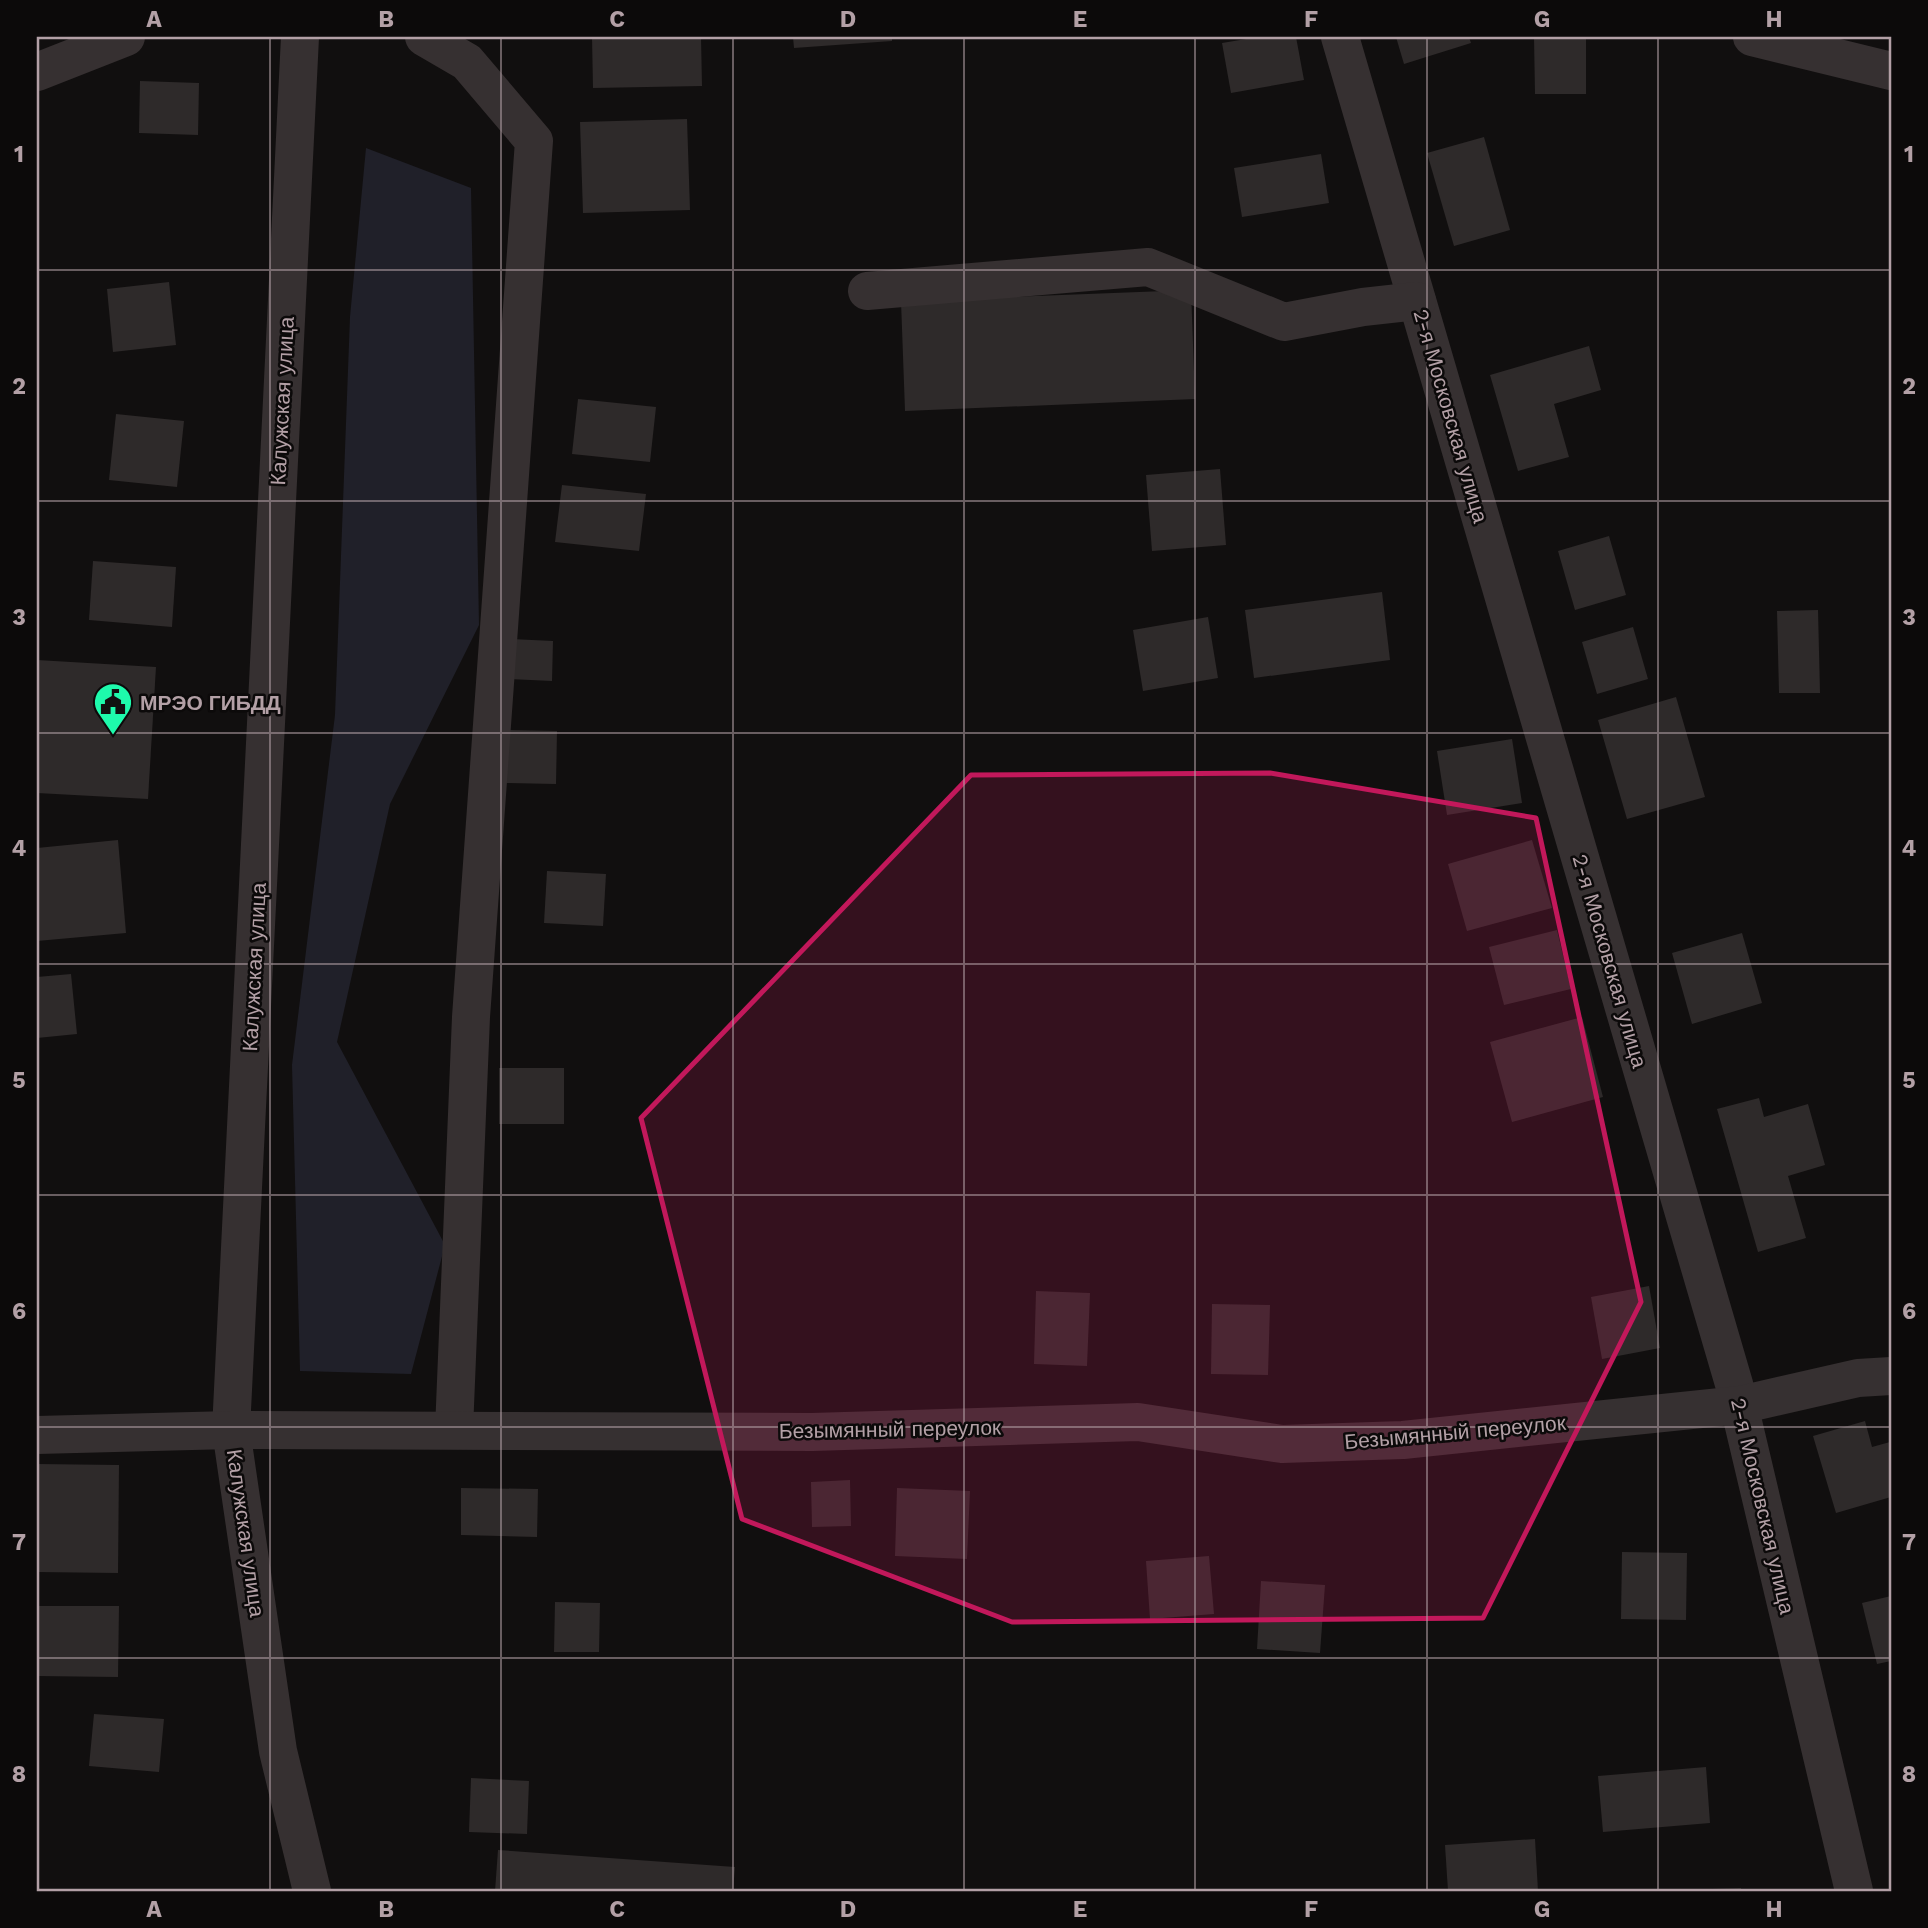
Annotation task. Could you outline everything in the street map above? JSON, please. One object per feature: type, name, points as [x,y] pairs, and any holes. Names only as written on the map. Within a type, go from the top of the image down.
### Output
[{"type":"street","points":[[37,72],[126,37]]},
{"type":"street","name":"Калужская улица","points":[[300,37],[231,1430],[278,1751],[312,1891]]},
{"type":"street","points":[[424,37],[467,62],[534,141],[471,1017],[454,1430]]},
{"type":"street","name":"2-я Московская улица","points":[[1340,37],[1740,1405],[1854,1891]]},
{"type":"street","points":[[1752,37],[1891,71]]},
{"type":"street","points":[[867,291],[1149,267],[1284,322],[1363,307],[1417,301]]},
{"type":"street","name":"Безымянный переулок","points":[[37,1435],[231,1430],[813,1432],[1138,1422],[1283,1444],[1403,1440],[1740,1405],[1858,1378],[1891,1376]]},
{"type":"highlighted area","points":[[1270,773],[1536,818],[1641,1302],[1483,1618],[1012,1622],[742,1519],[641,1118],[971,775]]},
{"type":"shaded area","points":[[366,148],[471,188],[479,625],[390,804],[337,1042],[445,1245],[411,1374],[300,1371],[292,1065],[335,715],[350,317]]},
{"type":"building","points":[[592,37],[701,37],[702,86],[593,88]]},
{"type":"building","points":[[793,37],[892,37],[892,41],[794,48]]},
{"type":"building","points":[[1258,37],[1296,37],[1304,80],[1231,93],[1222,43]]},
{"type":"building","points":[[1396,37],[1469,37],[1471,43],[1404,64]]},
{"type":"building","points":[[1534,37],[1586,37],[1586,94],[1535,94]]},
{"type":"building","points":[[140,81],[199,83],[198,135],[139,133]]},
{"type":"building","points":[[687,119],[690,210],[583,213],[580,122]]},
{"type":"building","points":[[1484,137],[1510,230],[1454,246],[1427,153]]},
{"type":"building","points":[[1321,154],[1329,203],[1242,217],[1234,168]]},
{"type":"building","points":[[169,282],[176,345],[113,352],[107,289]]},
{"type":"building","points":[[1191,290],[1195,399],[905,411],[901,301]]},
{"type":"building","points":[[1589,346],[1601,390],[1554,404],[1569,457],[1518,471],[1490,375]]},
{"type":"building","points":[[578,399],[656,407],[650,462],[572,454]]},
{"type":"building","points":[[116,414],[184,421],[177,487],[109,480]]},
{"type":"building","points":[[1220,469],[1226,545],[1152,551],[1146,475]]},
{"type":"building","points":[[562,485],[646,494],[639,551],[555,542]]},
{"type":"building","points":[[1609,536],[1626,595],[1575,610],[1558,551]]},
{"type":"building","points":[[93,561],[176,567],[172,627],[89,620]]},
{"type":"building","points":[[1382,592],[1390,660],[1254,678],[1245,610]]},
{"type":"building","points":[[1818,610],[1820,693],[1779,693],[1777,611]]},
{"type":"building","points":[[1208,617],[1218,678],[1143,691],[1133,630]]},
{"type":"building","points":[[1633,627],[1648,679],[1597,694],[1582,642]]},
{"type":"building","points":[[511,639],[553,641],[552,681],[509,679]]},
{"type":"building","points":[[37,660],[156,667],[148,799],[37,793]]},
{"type":"building","points":[[1676,697],[1705,797],[1627,819],[1598,720]]},
{"type":"building","points":[[507,730],[557,731],[556,784],[506,783]]},
{"type":"building","points":[[1512,739],[1522,803],[1447,815],[1437,751]]},
{"type":"building","points":[[118,840],[126,933],[37,941],[37,848]]},
{"type":"building","points":[[1532,840],[1552,908],[1467,931],[1448,864]]},
{"type":"building","points":[[547,871],[606,874],[603,926],[544,923]]},
{"type":"building","points":[[1557,930],[1571,989],[1504,1005],[1489,947]]},
{"type":"building","points":[[1742,933],[1762,1003],[1692,1024],[1672,953]]},
{"type":"building","points":[[71,974],[77,1034],[37,1038],[37,977]]},
{"type":"building","points":[[1582,1017],[1603,1097],[1512,1122],[1490,1042]]},
{"type":"building","points":[[499,1068],[564,1068],[564,1124],[499,1124]]},
{"type":"building","points":[[1759,1098],[1764,1117],[1808,1104],[1825,1165],[1788,1176],[1806,1238],[1758,1252],[1717,1109]]},
{"type":"building","points":[[1649,1286],[1660,1348],[1602,1359],[1591,1297]]},
{"type":"building","points":[[1036,1291],[1090,1293],[1087,1366],[1034,1364]]},
{"type":"building","points":[[1212,1304],[1270,1305],[1268,1375],[1211,1374]]},
{"type":"building","points":[[1865,1421],[1872,1447],[1890,1442],[1891,1497],[1836,1513],[1813,1436]]},
{"type":"building","points":[[37,1464],[119,1465],[118,1573],[37,1572]]},
{"type":"building","points":[[850,1480],[851,1526],[812,1527],[811,1482]]},
{"type":"building","points":[[461,1488],[538,1489],[537,1537],[461,1535]]},
{"type":"building","points":[[897,1488],[970,1491],[967,1559],[895,1556]]},
{"type":"building","points":[[1622,1552],[1687,1553],[1686,1620],[1621,1619]]},
{"type":"building","points":[[1209,1556],[1214,1614],[1150,1619],[1146,1561]]},
{"type":"building","points":[[1261,1581],[1325,1585],[1320,1653],[1257,1649]]},
{"type":"building","points":[[1891,1596],[1891,1661],[1877,1664],[1862,1603]]},
{"type":"building","points":[[555,1602],[600,1603],[599,1652],[554,1652]]},
{"type":"building","points":[[37,1606],[119,1606],[118,1677],[37,1676]]},
{"type":"building","points":[[94,1714],[164,1719],[159,1772],[89,1766]]},
{"type":"building","points":[[1706,1767],[1710,1823],[1603,1832],[1598,1776]]},
{"type":"building","points":[[471,1778],[529,1781],[527,1834],[469,1832]]},
{"type":"building","points":[[1535,1839],[1538,1891],[1448,1891],[1445,1845]]},
{"type":"building","points":[[498,1850],[735,1867],[733,1891],[495,1891]]},
{"type":"building","points":[[1741,1888],[1741,1891],[1712,1891],[1712,1889]]},
{"type":"place","name":"МРЭО ГИБДД","points":[[113,736]]}]
